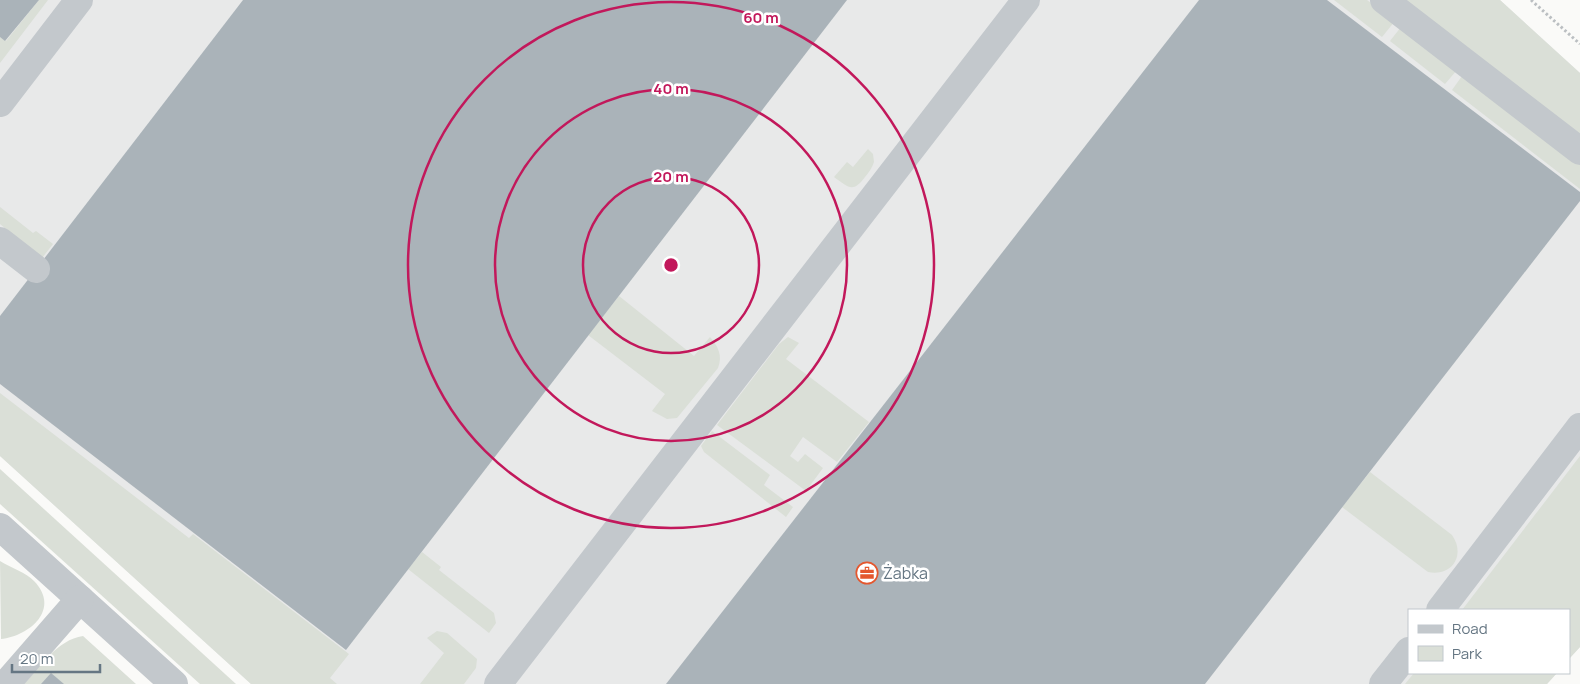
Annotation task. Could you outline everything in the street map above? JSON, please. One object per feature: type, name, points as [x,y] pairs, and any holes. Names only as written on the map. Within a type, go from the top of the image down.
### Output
[{"type":"street","points":[[0,103],[79,0]]},
{"type":"street","points":[[498,684],[1026,0]]},
{"type":"street","points":[[1384,0],[1580,151]]},
{"type":"street","points":[[1,244],[36,269]]},
{"type":"street","points":[[1441,609],[1580,427]]},
{"type":"street","points":[[0,526],[174,684]]},
{"type":"street","points":[[6,684],[80,599]]},
{"type":"street","points":[[1383,684],[1408,652]]},
{"type":"path","points":[[1531,0],[1580,44]]},
{"type":"shaded area","points":[[0,0],[1500,0],[1580,73],[1580,647],[1570,658],[1570,609],[1408,609],[1408,674],[1556,674],[1547,684],[251,684],[0,456]]},
{"type":"green space","points":[[39,0],[48,0],[0,63],[0,37],[6,41]]},
{"type":"green space","points":[[1334,0],[1367,0],[1395,21],[1382,37]]},
{"type":"green space","points":[[1400,0],[1500,0],[1580,73],[1580,139]]},
{"type":"green space","points":[[1401,27],[1457,70],[1445,84],[1390,41]]},
{"type":"green space","points":[[1462,76],[1580,165],[1580,189],[1452,90]]},
{"type":"green space","points":[[868,149],[873,154],[874,162],[861,182],[851,187],[834,177],[847,162],[853,167]]},
{"type":"green space","points":[[0,207],[33,233],[36,231],[53,244],[42,258],[0,224]]},
{"type":"green space","points":[[619,296],[694,356],[710,337],[717,348],[720,355],[718,368],[677,418],[667,419],[652,411],[665,394],[588,335]]},
{"type":"green space","points":[[788,337],[799,343],[786,359],[869,422],[837,462],[803,437],[790,456],[798,462],[805,454],[823,468],[806,491],[717,425],[779,344]]},
{"type":"green space","points":[[0,393],[189,538],[193,534],[349,654],[330,678],[337,684],[251,684],[0,456]]},
{"type":"green space","points":[[712,431],[770,475],[764,485],[793,507],[786,517],[704,452],[701,446]]},
{"type":"green space","points":[[1580,456],[1580,647],[1570,658],[1570,609],[1463,609]]},
{"type":"green space","points":[[0,469],[236,684],[200,684],[0,504]]},
{"type":"green space","points":[[1370,472],[1452,535],[1458,550],[1457,557],[1450,568],[1436,573],[1428,572],[1342,507]]},
{"type":"green space","points":[[422,552],[441,567],[439,570],[494,613],[496,623],[489,633],[408,569]]},
{"type":"green space","points":[[0,561],[34,581],[42,591],[44,601],[43,611],[31,627],[12,637],[1,639]]},
{"type":"green space","points":[[437,631],[447,633],[477,659],[476,668],[464,684],[420,684],[444,653],[427,638]]},
{"type":"green space","points":[[83,636],[136,684],[24,684],[57,648],[74,638]]},
{"type":"green space","points":[[1413,674],[1556,674],[1547,684],[1405,684]]},
{"type":"building","points":[[0,0],[39,0],[5,41],[0,37]]},
{"type":"building","points":[[243,0],[847,0],[346,650],[0,384],[0,316]]},
{"type":"building","points":[[1199,0],[1327,0],[1580,192],[1580,201],[1205,684],[666,684]]},
{"type":"building","points":[[51,673],[64,684],[41,684]]},
{"type":"place","name":"Żabka","points":[[867,573]]}]
